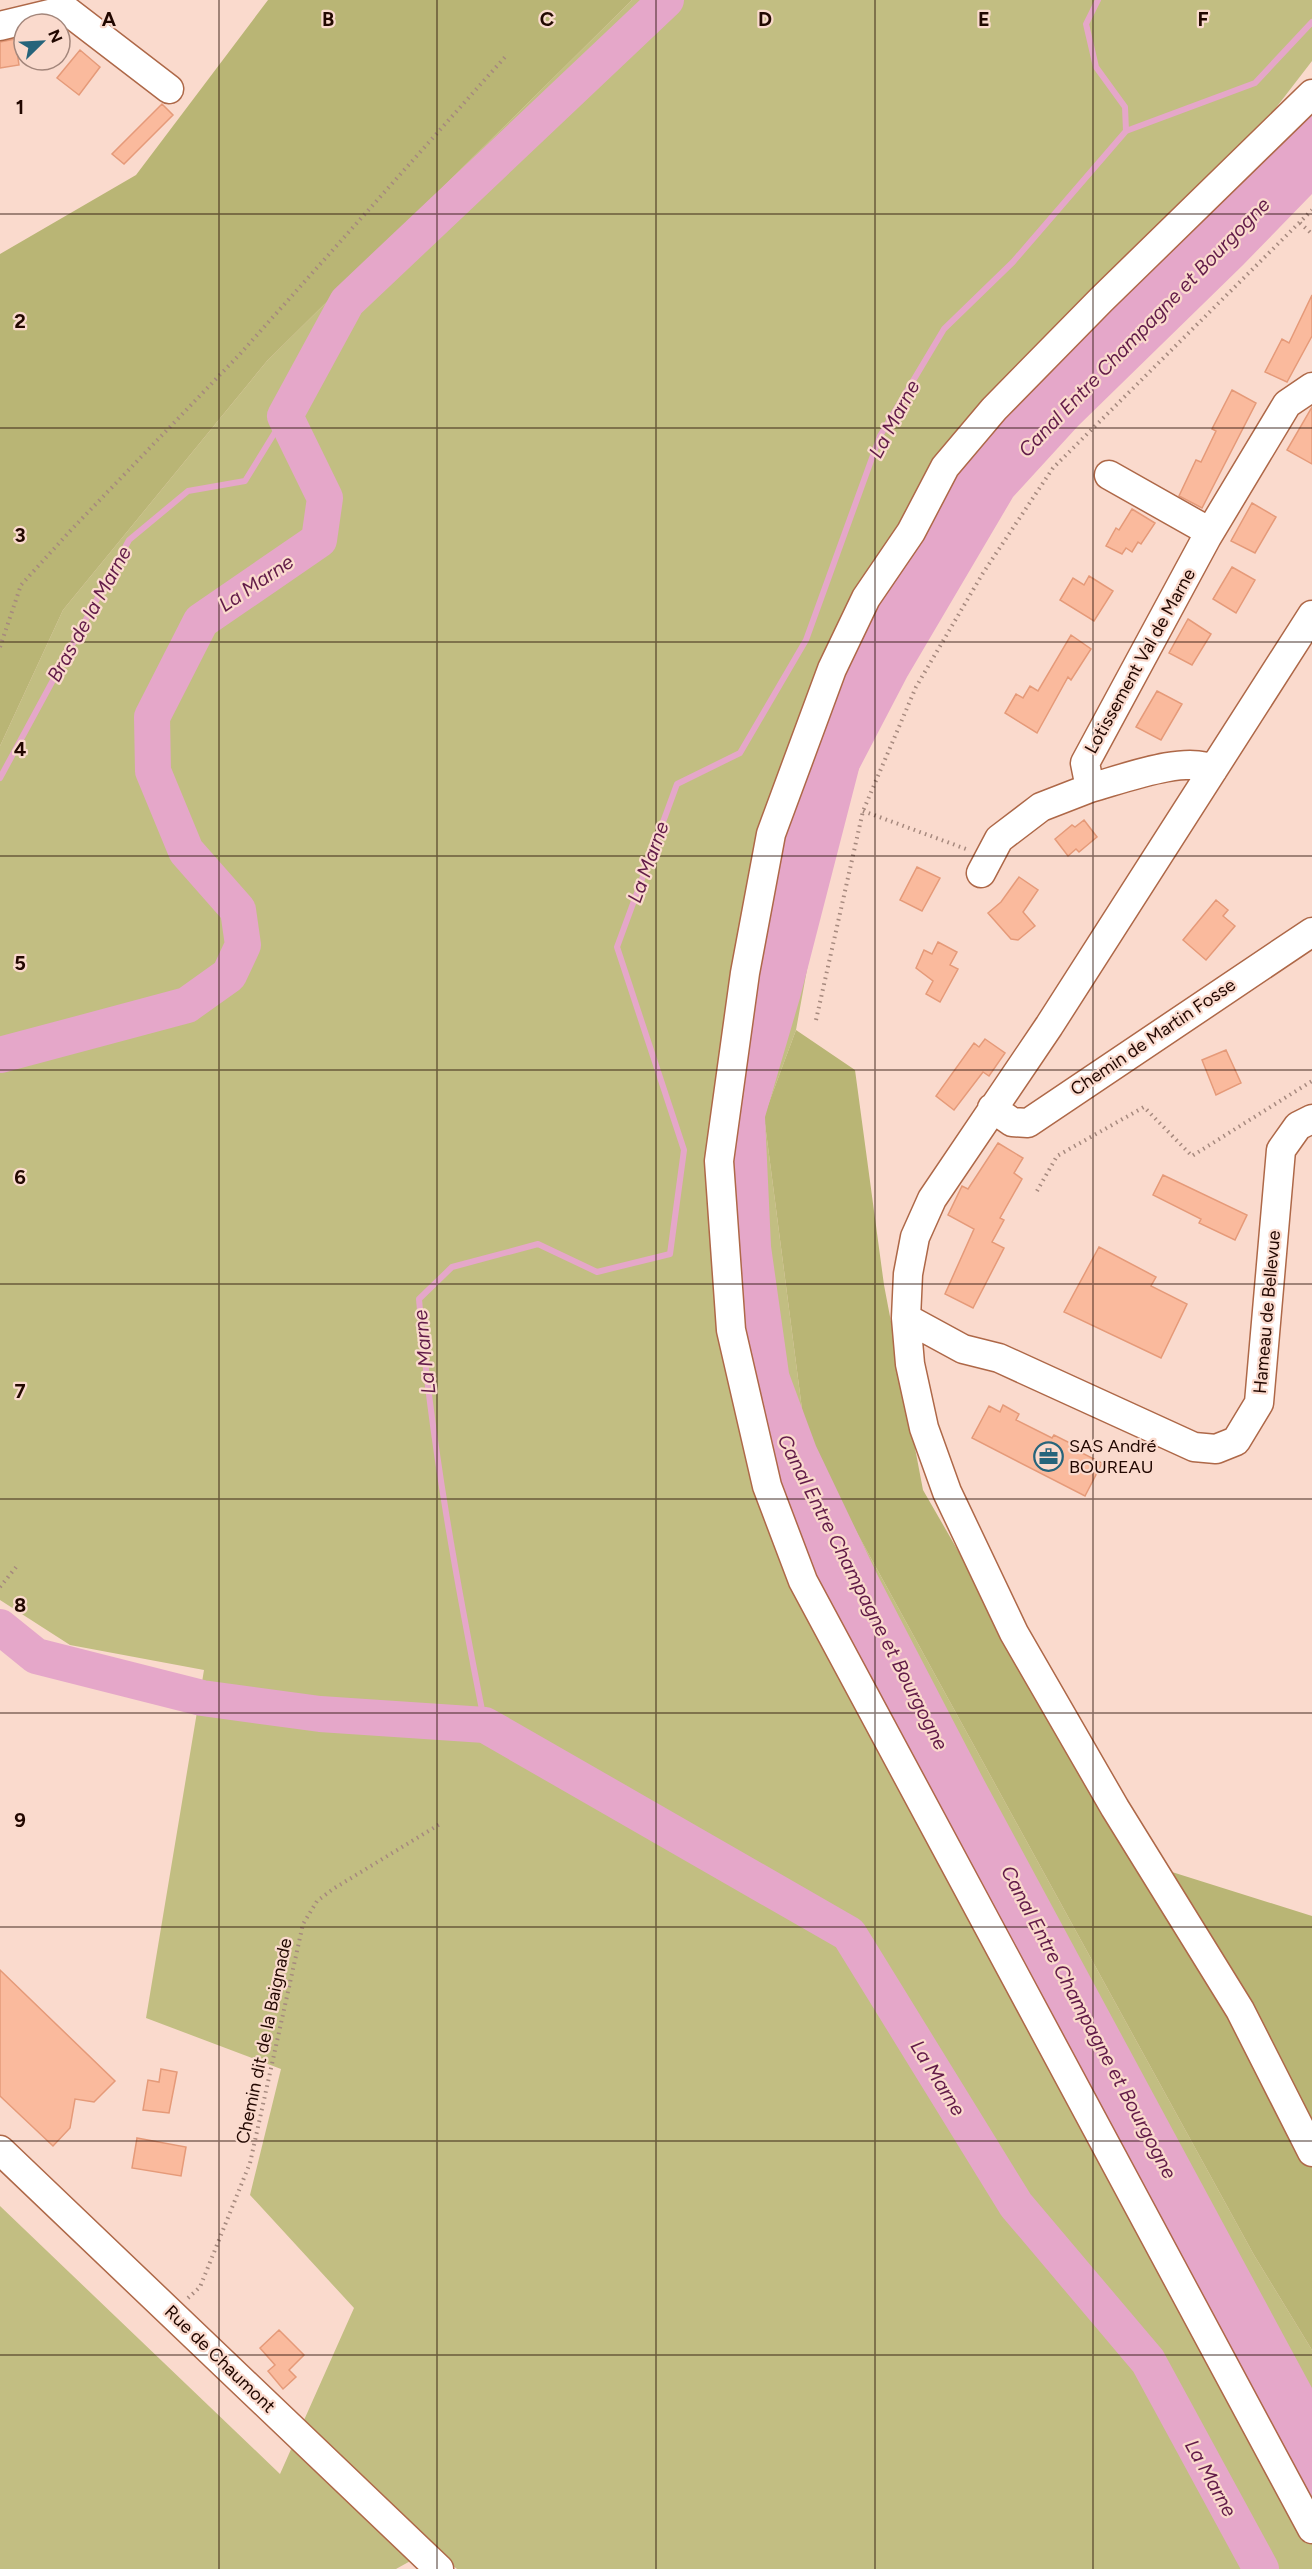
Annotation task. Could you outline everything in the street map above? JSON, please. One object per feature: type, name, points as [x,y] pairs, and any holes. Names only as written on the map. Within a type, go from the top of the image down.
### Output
[{"type":"street","points":[[0,26],[71,5],[169,89]]},
{"type":"street","points":[[1312,94],[994,409],[945,467],[911,532],[866,598],[832,669],[771,834],[745,974],[719,1161],[731,1330],[767,1486],[803,1581],[1312,2529]]},
{"type":"street","name":"Lotissement Val de Marne","points":[[1090,788],[1084,763],[1209,535],[1287,404],[1312,387]]},
{"type":"street","points":[[1109,475],[1209,535]]},
{"type":"street","points":[[1305,627],[1049,1026],[932,1199],[915,1237],[908,1274],[906,1318],[910,1365],[924,1428],[947,1492],[1014,1633],[1115,1808],[1240,2010],[1312,2152]]},
{"type":"street","points":[[986,866],[999,839],[1041,807],[1090,788],[1187,764],[1204,764],[1213,770]]},
{"type":"street","name":"Chemin de Martin Fosse","points":[[992,1108],[1012,1122],[1028,1123],[1312,932]]},
{"type":"street","name":"Hameau de Bellevue","points":[[906,1318],[963,1348],[999,1358],[1194,1447],[1216,1449],[1236,1441],[1259,1403],[1281,1150],[1298,1126],[1312,1119]]},
{"type":"street","name":"Rue de Chaumont","points":[[0,2150],[432,2565]]},
{"type":"path","points":[[0,647],[21,585],[240,354],[505,57]]},
{"type":"path","points":[[816,1020],[863,812],[916,687],[983,573],[1053,468],[1312,210]]},
{"type":"path","points":[[1300,223],[1312,234]]},
{"type":"path","points":[[863,812],[986,866]]},
{"type":"path","points":[[1036,1191],[1057,1156],[1144,1107],[1192,1156],[1312,1081]]},
{"type":"path","points":[[0,1587],[17,1566]]},
{"type":"path","name":"Chemin dit de la Baignade","points":[[173,2314],[200,2287],[250,2163],[303,1924],[317,1901],[333,1889],[440,1824]]},
{"type":"shaded area","points":[[268,0],[632,0],[267,361],[63,610],[0,746],[0,254],[136,175]]},
{"type":"shaded area","points":[[632,0],[1312,0],[1312,61],[1011,452],[890,677],[826,865],[796,1030],[764,1116],[806,1440],[1254,2255],[1312,2350],[1312,2569],[457,2569],[432,2549],[396,2569],[0,2569],[0,2206],[280,2474],[354,2308],[250,2195],[281,2069],[146,2018],[204,1670],[70,1645],[0,1600],[0,746],[63,610],[267,361]]},
{"type":"shaded area","points":[[796,1030],[855,1070],[884,1285],[923,1490],[1137,1861],[1312,1916],[1312,2350],[1254,2255],[806,1440],[764,1116]]},
{"type":"water","name":"Canal Entre Champagne et Bourgogne","points":[[1312,112],[1312,194],[1243,265],[1078,426],[1013,497],[907,677],[859,769],[800,998],[765,1117],[771,1246],[789,1373],[816,1446],[878,1576],[984,1780],[1312,2388],[1312,2506],[823,1605],[750,1401],[727,1191],[767,888],[828,696],[906,549],[982,437]]},
{"type":"building","points":[[12,40],[12,66],[0,68],[0,42]]},
{"type":"building","points":[[80,50],[100,67],[79,95],[57,78],[62,72],[72,72],[72,60]]},
{"type":"building","points":[[162,104],[173,115],[124,164],[112,154]]},
{"type":"building","points":[[1312,295],[1312,336],[1287,382],[1265,372],[1282,339],[1289,343]]},
{"type":"building","points":[[1232,390],[1256,403],[1202,508],[1179,496],[1196,460],[1201,462],[1216,431],[1212,429]]},
{"type":"building","points":[[1312,407],[1312,464],[1287,450]]},
{"type":"building","points":[[1252,503],[1276,517],[1255,553],[1231,541]]},
{"type":"building","points":[[1132,509],[1155,523],[1141,544],[1138,542],[1132,552],[1126,548],[1122,554],[1106,546],[1116,528],[1119,530]]},
{"type":"building","points":[[1232,567],[1255,580],[1236,613],[1213,599]]},
{"type":"building","points":[[1089,576],[1113,591],[1094,621],[1060,600],[1073,578],[1084,585]]},
{"type":"building","points":[[1188,619],[1211,634],[1192,665],[1169,653]]},
{"type":"building","points":[[1071,635],[1091,649],[1071,680],[1068,677],[1037,733],[1005,713],[1016,694],[1023,698],[1030,686],[1038,691]]},
{"type":"building","points":[[1157,691],[1182,704],[1161,740],[1136,727]]},
{"type":"building","points":[[1084,820],[1097,837],[1079,852],[1076,849],[1068,856],[1055,839],[1072,825],[1075,827]]},
{"type":"building","points":[[917,867],[940,878],[922,911],[900,900]]},
{"type":"building","points":[[1019,877],[1038,890],[1023,912],[1035,926],[1018,940],[1011,939],[988,913],[1001,902]]},
{"type":"building","points":[[1216,900],[1228,910],[1223,916],[1235,926],[1206,960],[1183,940]]},
{"type":"building","points":[[938,942],[957,952],[950,965],[958,969],[940,1002],[926,994],[933,981],[916,968],[924,950],[932,954]]},
{"type":"building","points":[[985,1039],[1005,1053],[989,1076],[983,1072],[954,1110],[936,1096],[974,1043],[979,1047]]},
{"type":"building","points":[[1226,1050],[1241,1083],[1216,1095],[1202,1060]]},
{"type":"building","points":[[998,1143],[1023,1158],[1014,1173],[1022,1179],[1000,1218],[1004,1220],[992,1242],[1004,1248],[973,1308],[945,1294],[974,1229],[948,1215],[962,1186],[968,1189]]},
{"type":"building","points":[[1163,1175],[1247,1215],[1235,1240],[1199,1223],[1201,1219],[1153,1195]]},
{"type":"building","points":[[1099,1247],[1156,1277],[1151,1286],[1187,1304],[1161,1358],[1064,1312]]},
{"type":"building","name":"SAS André BOUREAU","points":[[1003,1405],[1019,1414],[1016,1420],[1052,1438],[1054,1435],[1078,1447],[1076,1450],[1102,1463],[1085,1496],[972,1438],[989,1406],[1000,1412]]},
{"type":"building","points":[[0,1970],[115,2081],[94,2102],[75,2099],[70,2128],[53,2146],[0,2096]]},
{"type":"building","points":[[161,2069],[177,2072],[169,2113],[143,2110],[148,2080],[159,2082]]},
{"type":"building","points":[[137,2138],[186,2147],[181,2176],[132,2168]]},
{"type":"building","points":[[279,2330],[304,2355],[289,2370],[296,2377],[283,2389],[268,2371],[275,2365],[260,2348]]},
{"type":"waterway","name":"La Marne","points":[[0,1055],[187,1005],[229,975],[243,945],[238,910],[186,851],[153,771],[152,717],[201,621],[319,540],[325,498],[285,416],[347,302],[666,0]]},
{"type":"waterway","points":[[1098,0],[1086,24],[1096,67],[1125,107],[1126,131]]},
{"type":"waterway","name":"La Marne","points":[[485,1725],[446,1513],[430,1406],[419,1299],[452,1267],[538,1244],[597,1272],[670,1254],[684,1150],[617,947],[677,784],[740,753],[806,640],[880,436],[944,329],[1013,262],[1126,131],[1255,83],[1312,22]]},
{"type":"waterway","name":"Bras de la Marne","points":[[0,778],[129,540],[188,491],[245,481],[285,416]]},
{"type":"waterway","name":"La Marne","points":[[0,1627],[36,1656],[202,1698],[320,1714],[485,1725],[849,1934],[1016,2205],[1148,2361],[1261,2569]]},
{"type":"place","name":"SAS André BOUREAU","points":[[1048,1456]]}]
